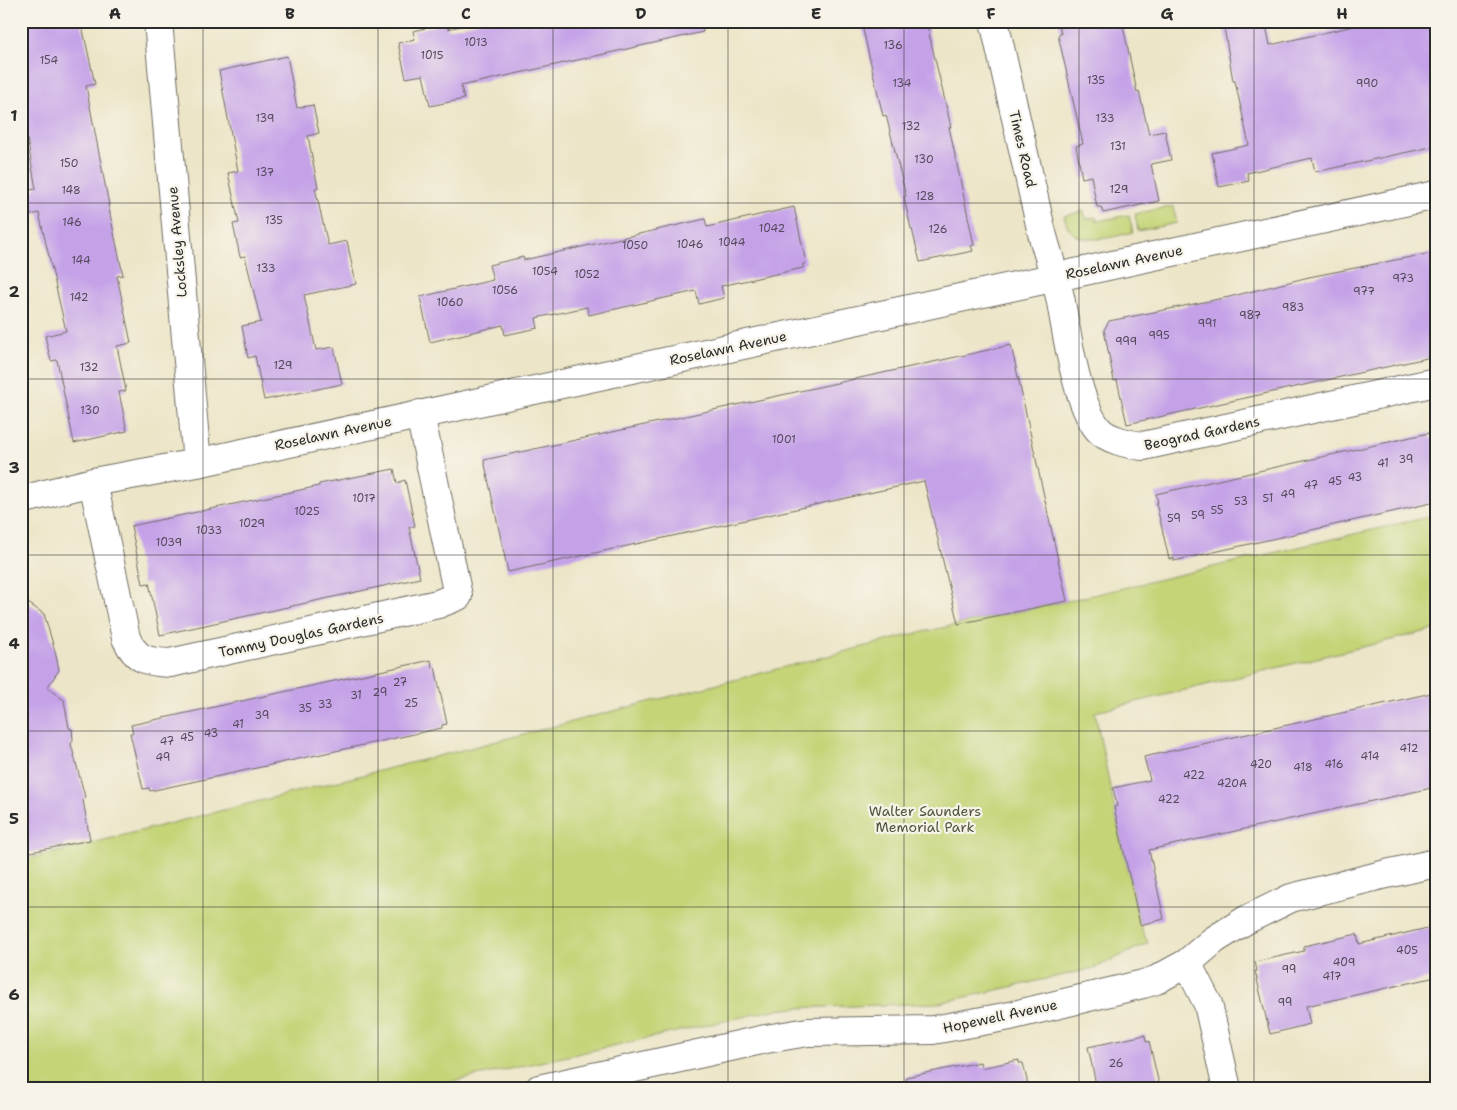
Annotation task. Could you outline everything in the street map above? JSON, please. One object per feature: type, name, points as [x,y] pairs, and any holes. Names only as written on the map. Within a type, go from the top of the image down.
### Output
[{"type":"street","name":"Locksley Avenue","points":[[158,21],[197,463]]},
{"type":"street","name":"Times Road","points":[[994,21],[1039,221],[1055,277]]},
{"type":"street","name":"Roselawn Avenue","points":[[21,500],[94,482],[197,463],[1436,195]]},
{"type":"street","name":"Beograd Gardens","points":[[1055,277],[1079,388],[1087,411],[1098,430],[1115,440],[1131,445],[1143,446],[1436,382]]},
{"type":"street","name":"Tommy Douglas Gardens","points":[[94,482],[126,638],[131,650],[142,658],[154,662],[170,663],[428,607],[458,596],[420,414]]},
{"type":"street","name":"Hopewell Avenue","points":[[538,1089],[766,1039],[808,1032],[933,1030],[1010,1016],[1156,980],[1187,963],[1214,940],[1246,920],[1291,898],[1436,863]]},
{"type":"street","points":[[1187,963],[1208,1004],[1227,1089]]},
{"type":"green space","points":[[1173,206],[1177,223],[1138,231],[1135,214]]},
{"type":"green space","points":[[1084,211],[1086,219],[1096,217],[1097,221],[1129,215],[1133,232],[1100,239],[1083,238],[1076,235],[1068,227],[1064,216]]},
{"type":"green space","name":"Walter Saunders Memorial Park","points":[[1436,515],[1436,629],[1095,712],[1140,925],[1148,943],[1095,968],[939,1003],[774,1010],[419,1089],[21,1089],[21,861],[909,635],[1067,601]]},
{"type":"building","points":[[21,21],[81,21],[95,84],[86,86],[123,275],[117,276],[131,343],[117,346],[126,391],[119,392],[127,431],[74,443],[57,360],[51,361],[45,336],[66,331],[39,213],[27,216],[22,191],[36,189],[27,139],[21,140],[21,105],[28,104],[21,72]]},
{"type":"building","points":[[482,21],[702,21],[703,32],[461,86],[464,99],[430,106],[423,75],[406,78],[398,43],[415,39],[413,31],[447,23],[448,29]]},
{"type":"building","points":[[861,21],[926,21],[951,127],[949,127],[974,245],[971,246],[973,251],[920,262],[904,197],[906,196],[886,115],[883,116]]},
{"type":"building","points":[[1058,21],[1122,21],[1137,92],[1139,91],[1149,134],[1165,131],[1171,160],[1151,164],[1159,201],[1103,213],[1101,207],[1097,207],[1091,176],[1082,178],[1076,146],[1083,144],[1058,35],[1061,34]]},
{"type":"building","points":[[1223,21],[1265,21],[1270,45],[1376,21],[1436,21],[1436,146],[1315,172],[1312,158],[1247,173],[1249,181],[1219,187],[1212,153],[1249,145],[1235,81],[1233,81]]},
{"type":"building","points":[[287,56],[297,108],[313,105],[319,133],[308,136],[318,188],[315,188],[328,245],[347,241],[356,284],[304,295],[316,350],[334,347],[342,384],[264,400],[255,356],[248,358],[242,326],[261,322],[245,256],[240,257],[233,224],[239,223],[228,173],[238,171],[219,71]]},
{"type":"building","points":[[794,207],[806,263],[803,264],[803,268],[721,286],[724,298],[699,304],[696,291],[589,315],[587,307],[536,318],[538,328],[505,335],[503,325],[430,342],[420,297],[493,280],[489,265],[523,257],[524,260],[705,219],[707,227]]},
{"type":"building","points":[[1436,252],[1436,356],[1127,424],[1117,380],[1114,381],[1104,330],[1109,321],[1229,297],[1309,277]]},
{"type":"building","points":[[1011,345],[1067,601],[958,624],[924,481],[508,572],[484,460]]},
{"type":"building","points":[[1429,433],[1430,438],[1436,437],[1436,502],[1174,561],[1174,558],[1169,559],[1156,503],[1158,503],[1156,494]]},
{"type":"building","points":[[394,469],[397,483],[405,480],[415,526],[409,527],[420,578],[160,635],[149,583],[143,584],[131,526]]},
{"type":"building","points":[[21,598],[44,614],[55,651],[59,670],[47,688],[64,700],[69,728],[72,729],[73,740],[71,744],[85,797],[83,800],[90,840],[21,854]]},
{"type":"building","points":[[431,660],[432,668],[435,667],[447,724],[442,725],[442,728],[150,791],[149,788],[143,789],[130,733],[133,733],[131,725]]},
{"type":"building","points":[[1436,692],[1436,787],[1149,850],[1164,919],[1140,925],[1114,807],[1117,806],[1113,788],[1150,780],[1144,757]]},
{"type":"building","points":[[1436,926],[1436,977],[1306,1006],[1310,1024],[1270,1034],[1255,971],[1257,971],[1255,962],[1304,951],[1304,946],[1357,934],[1359,944]]},
{"type":"building","points":[[1145,1035],[1146,1042],[1149,1041],[1160,1089],[1097,1089],[1088,1047]]},
{"type":"building","points":[[1019,1060],[1019,1063],[1023,1063],[1029,1089],[907,1089],[906,1077],[980,1062],[981,1068]]}]
